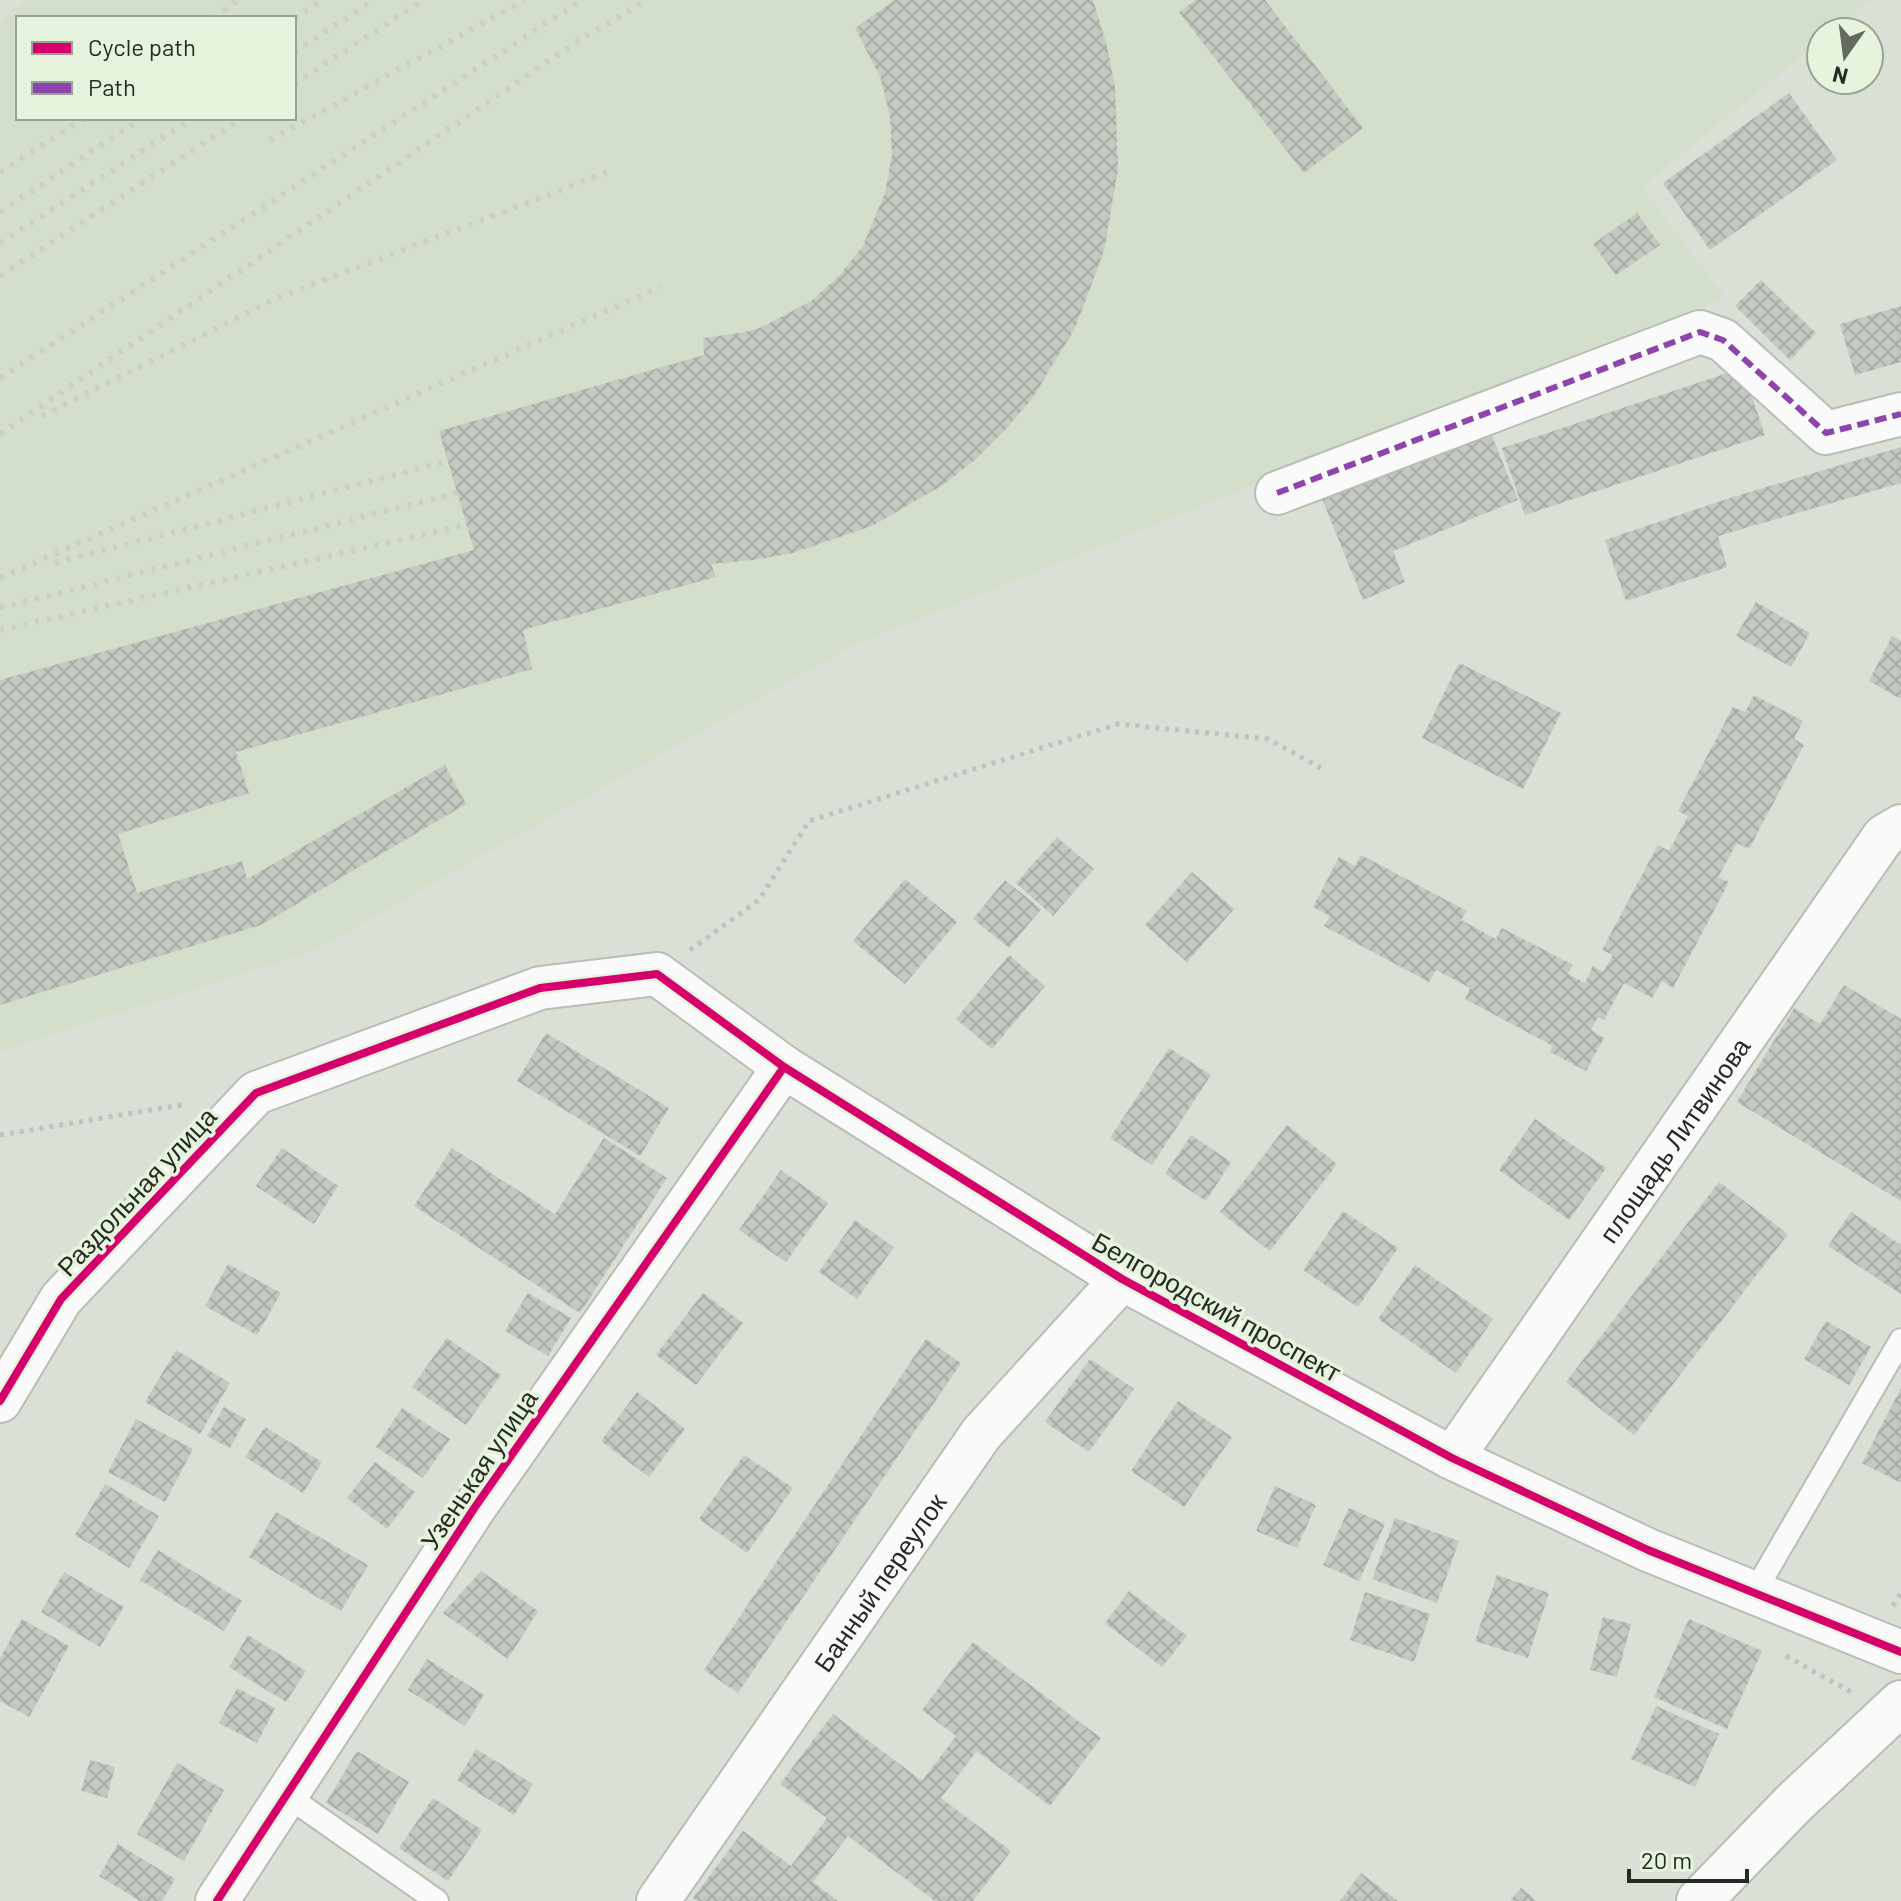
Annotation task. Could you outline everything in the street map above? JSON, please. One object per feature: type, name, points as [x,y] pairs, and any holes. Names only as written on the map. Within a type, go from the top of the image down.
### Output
[{"type":"main road","points":[[1699,1901],[1794,1803],[1896,1708]]},
{"type":"street","points":[[1277,493],[1700,332],[1723,340],[1826,433],[1901,414]]},
{"type":"street","name":"площадь Литвинова","points":[[1452,1458],[1884,836],[1901,826]]},
{"type":"street","points":[[256,1093],[540,988],[657,974]]},
{"type":"street","name":"Белгородский проспект","points":[[657,974],[784,1067],[1122,1279],[1452,1458],[1648,1550],[1901,1652]]},
{"type":"street","name":"Узенькая улица","points":[[217,1901],[475,1507],[784,1067]]},
{"type":"street","name":"Раздольная улица","points":[[0,1401],[61,1299],[256,1093]]},
{"type":"street","name":"Банный переулок","points":[[658,1901],[981,1434],[1122,1279]]},
{"type":"lane","points":[[1754,1593],[1901,1340]]},
{"type":"lane","points":[[286,1795],[437,1901]]},
{"type":"path","points":[[657,974],[759,900],[809,821],[1118,724],[1268,739],[1321,768]]},
{"type":"path","points":[[0,1135],[256,1093]]},
{"type":"path","points":[[1786,1656],[1896,1708]]},
{"type":"shaded area","points":[[27,0],[1870,0],[1850,16],[1805,16],[1805,53],[1642,187],[1725,297],[854,645],[312,952],[0,1051],[0,24]]},
{"type":"building","points":[[895,0],[1093,0],[1107,46],[1115,87],[1118,169],[1104,251],[1075,328],[1032,399],[1005,430],[976,459],[943,485],[872,526],[793,553],[711,564],[716,577],[523,630],[532,669],[236,752],[249,793],[118,834],[137,893],[242,861],[247,879],[445,765],[466,804],[261,925],[0,1005],[0,680],[474,550],[439,431],[704,355],[703,338],[760,328],[811,301],[839,276],[863,246],[885,193],[892,155],[890,117],[881,79],[855,28]]},
{"type":"building","points":[[1196,0],[1265,0],[1363,128],[1304,173],[1179,12]]},
{"type":"building","points":[[1789,93],[1837,160],[1710,250],[1663,183]]},
{"type":"building","points":[[1637,213],[1660,245],[1616,275],[1593,244]]},
{"type":"building","points":[[1761,280],[1816,333],[1790,360],[1735,306]]},
{"type":"building","points":[[1901,306],[1901,362],[1855,375],[1840,324]]},
{"type":"building","points":[[1742,368],[1765,435],[1525,515],[1502,448]]},
{"type":"building","points":[[1488,426],[1518,500],[1393,551],[1405,582],[1363,600],[1320,494]]},
{"type":"building","points":[[1901,447],[1901,483],[1718,536],[1727,567],[1626,601],[1605,540],[1730,498]]},
{"type":"building","points":[[1756,602],[1810,633],[1791,667],[1736,636]]},
{"type":"building","points":[[1892,636],[1901,641],[1901,699],[1869,681]]},
{"type":"building","points":[[1459,663],[1561,713],[1523,789],[1422,738]]},
{"type":"building","points":[[1754,695],[1803,721],[1794,739],[1804,745],[1749,849],[1737,843],[1718,877],[1729,882],[1673,988],[1662,981],[1652,998],[1624,983],[1604,1020],[1598,1017],[1591,1030],[1604,1038],[1586,1071],[1550,1052],[1553,1046],[1465,999],[1470,988],[1436,970],[1429,982],[1324,926],[1330,916],[1313,907],[1339,857],[1355,866],[1361,855],[1467,911],[1461,920],[1496,939],[1502,928],[1573,965],[1568,974],[1585,983],[1593,966],[1603,972],[1613,955],[1602,950],[1658,845],[1669,851],[1688,816],[1678,811],[1733,707],[1745,712]]},
{"type":"building","points":[[1057,837],[1094,869],[1053,916],[1016,883]]},
{"type":"building","points":[[1192,872],[1234,909],[1187,962],[1145,925]]},
{"type":"building","points":[[905,879],[957,922],[905,984],[853,941]]},
{"type":"building","points":[[1005,880],[1041,909],[1009,948],[973,919]]},
{"type":"building","points":[[1009,955],[1045,986],[992,1049],[956,1019]]},
{"type":"building","points":[[1844,985],[1901,1019],[1901,1201],[1737,1102],[1794,1008],[1820,1024]]},
{"type":"building","points":[[546,1033],[669,1108],[640,1156],[517,1081]]},
{"type":"building","points":[[1169,1048],[1211,1075],[1152,1165],[1110,1138]]},
{"type":"building","points":[[1535,1119],[1606,1168],[1569,1220],[1499,1170]]},
{"type":"building","points":[[1287,1125],[1337,1164],[1270,1251],[1220,1212]]},
{"type":"building","points":[[1191,1135],[1231,1162],[1206,1201],[1165,1174]]},
{"type":"building","points":[[604,1138],[667,1178],[580,1313],[414,1206],[452,1148],[555,1214]]},
{"type":"building","points":[[282,1148],[338,1186],[314,1224],[256,1186]]},
{"type":"building","points":[[781,1170],[828,1203],[786,1262],[739,1230]]},
{"type":"building","points":[[1719,1182],[1788,1234],[1634,1435],[1566,1382]]},
{"type":"building","points":[[1343,1211],[1398,1248],[1358,1307],[1303,1270]]},
{"type":"building","points":[[1851,1212],[1901,1245],[1901,1294],[1828,1246]]},
{"type":"building","points":[[855,1220],[894,1247],[857,1299],[819,1272]]},
{"type":"building","points":[[228,1264],[281,1293],[257,1335],[205,1306]]},
{"type":"building","points":[[1415,1265],[1493,1319],[1456,1373],[1378,1319]]},
{"type":"building","points":[[528,1293],[571,1318],[548,1356],[505,1331]]},
{"type":"building","points":[[703,1293],[743,1323],[696,1385],[656,1355]]},
{"type":"building","points":[[1826,1321],[1871,1347],[1849,1385],[1804,1359]]},
{"type":"building","points":[[447,1338],[501,1375],[466,1425],[412,1387]]},
{"type":"building","points":[[926,1339],[961,1363],[738,1693],[704,1670]]},
{"type":"building","points":[[176,1350],[230,1383],[200,1434],[145,1402]]},
{"type":"building","points":[[1090,1359],[1134,1389],[1089,1452],[1045,1422]]},
{"type":"building","points":[[1901,1388],[1901,1483],[1862,1463]]},
{"type":"building","points":[[637,1392],[685,1429],[649,1477],[601,1441]]},
{"type":"building","points":[[1178,1401],[1232,1437],[1184,1507],[1131,1471]]},
{"type":"building","points":[[224,1407],[246,1419],[230,1448],[207,1436]]},
{"type":"building","points":[[402,1408],[450,1439],[423,1478],[376,1447]]},
{"type":"building","points":[[136,1419],[193,1449],[165,1502],[108,1472]]},
{"type":"building","points":[[265,1427],[322,1462],[303,1493],[245,1457]]},
{"type":"building","points":[[744,1455],[793,1488],[747,1553],[699,1519]]},
{"type":"building","points":[[375,1462],[415,1492],[387,1529],[347,1498]]},
{"type":"building","points":[[105,1484],[159,1516],[129,1568],[75,1535]]},
{"type":"building","points":[[1275,1486],[1316,1505],[1297,1548],[1256,1531]]},
{"type":"building","points":[[1349,1508],[1385,1524],[1359,1581],[1323,1565]]},
{"type":"building","points":[[276,1512],[368,1565],[341,1611],[249,1557]]},
{"type":"building","points":[[1395,1518],[1459,1541],[1437,1603],[1372,1579]]},
{"type":"building","points":[[158,1550],[242,1601],[224,1631],[140,1580]]},
{"type":"building","points":[[481,1571],[538,1611],[508,1659],[443,1613]]},
{"type":"building","points":[[64,1572],[124,1607],[100,1647],[41,1612]]},
{"type":"building","points":[[1497,1575],[1549,1593],[1528,1658],[1475,1641]]},
{"type":"building","points":[[1129,1591],[1187,1636],[1162,1667],[1105,1623]]},
{"type":"building","points":[[1365,1592],[1430,1614],[1414,1662],[1350,1640]]},
{"type":"building","points":[[1603,1617],[1631,1624],[1617,1677],[1590,1670]]},
{"type":"building","points":[[22,1619],[69,1646],[29,1717],[0,1701],[0,1658]]},
{"type":"building","points":[[1689,1619],[1762,1651],[1727,1729],[1654,1697]]},
{"type":"building","points":[[248,1635],[306,1671],[286,1702],[229,1667]]},
{"type":"building","points":[[973,1642],[1101,1738],[1050,1806],[977,1751],[941,1798],[1011,1851],[973,1901],[935,1901],[848,1836],[813,1882],[838,1901],[697,1901],[693,1898],[743,1831],[791,1866],[827,1818],[780,1784],[833,1714],[922,1781],[956,1736],[922,1710]]},
{"type":"building","points":[[427,1659],[484,1695],[465,1726],[408,1690]]},
{"type":"building","points":[[237,1688],[275,1708],[257,1743],[219,1723]]},
{"type":"building","points":[[1656,1706],[1719,1734],[1695,1787],[1631,1759]]},
{"type":"building","points":[[476,1749],[533,1784],[514,1815],[457,1780]]},
{"type":"building","points":[[357,1751],[409,1782],[378,1834],[326,1803]]},
{"type":"building","points":[[90,1760],[115,1767],[107,1798],[81,1791]]},
{"type":"building","points":[[177,1763],[224,1790],[184,1861],[137,1834]]},
{"type":"building","points":[[433,1798],[482,1830],[448,1881],[399,1848]]},
{"type":"building","points":[[118,1844],[175,1879],[162,1901],[140,1901],[99,1876]]},
{"type":"building","points":[[1361,1873],[1398,1901],[1340,1901]]},
{"type":"building","points":[[1521,1888],[1537,1901],[1510,1901]]},
{"type":"railway","points":[[217,16],[238,0]]},
{"type":"railway","points":[[296,17],[322,0]]},
{"type":"railway","points":[[296,51],[374,0]]},
{"type":"railway","points":[[296,83],[423,0]]},
{"type":"railway","points":[[270,140],[525,0]]},
{"type":"railway","points":[[0,378],[582,0]]},
{"type":"railway","points":[[0,434],[575,43],[647,0]]},
{"type":"railway","points":[[0,172],[82,120]]},
{"type":"railway","points":[[0,212],[139,120]]},
{"type":"railway","points":[[0,243],[190,120]]},
{"type":"railway","points":[[0,276],[239,120]]},
{"type":"railway","points":[[42,416],[277,298],[611,171]]},
{"type":"railway","points":[[0,578],[660,287]]},
{"type":"railway","points":[[55,563],[448,461]]},
{"type":"railway","points":[[0,608],[457,493]]},
{"type":"railway","points":[[0,630],[466,525]]},
{"type":"marked path","points":[[1277,493],[1700,332],[1723,340],[1826,433],[1901,414]]},
{"type":"cycle path","points":[[0,1401],[61,1299],[256,1093],[540,988],[657,974],[784,1067],[1122,1279],[1452,1458],[1648,1550],[1901,1652]]},
{"type":"cycle path","points":[[217,1901],[475,1507],[784,1067]]}]
